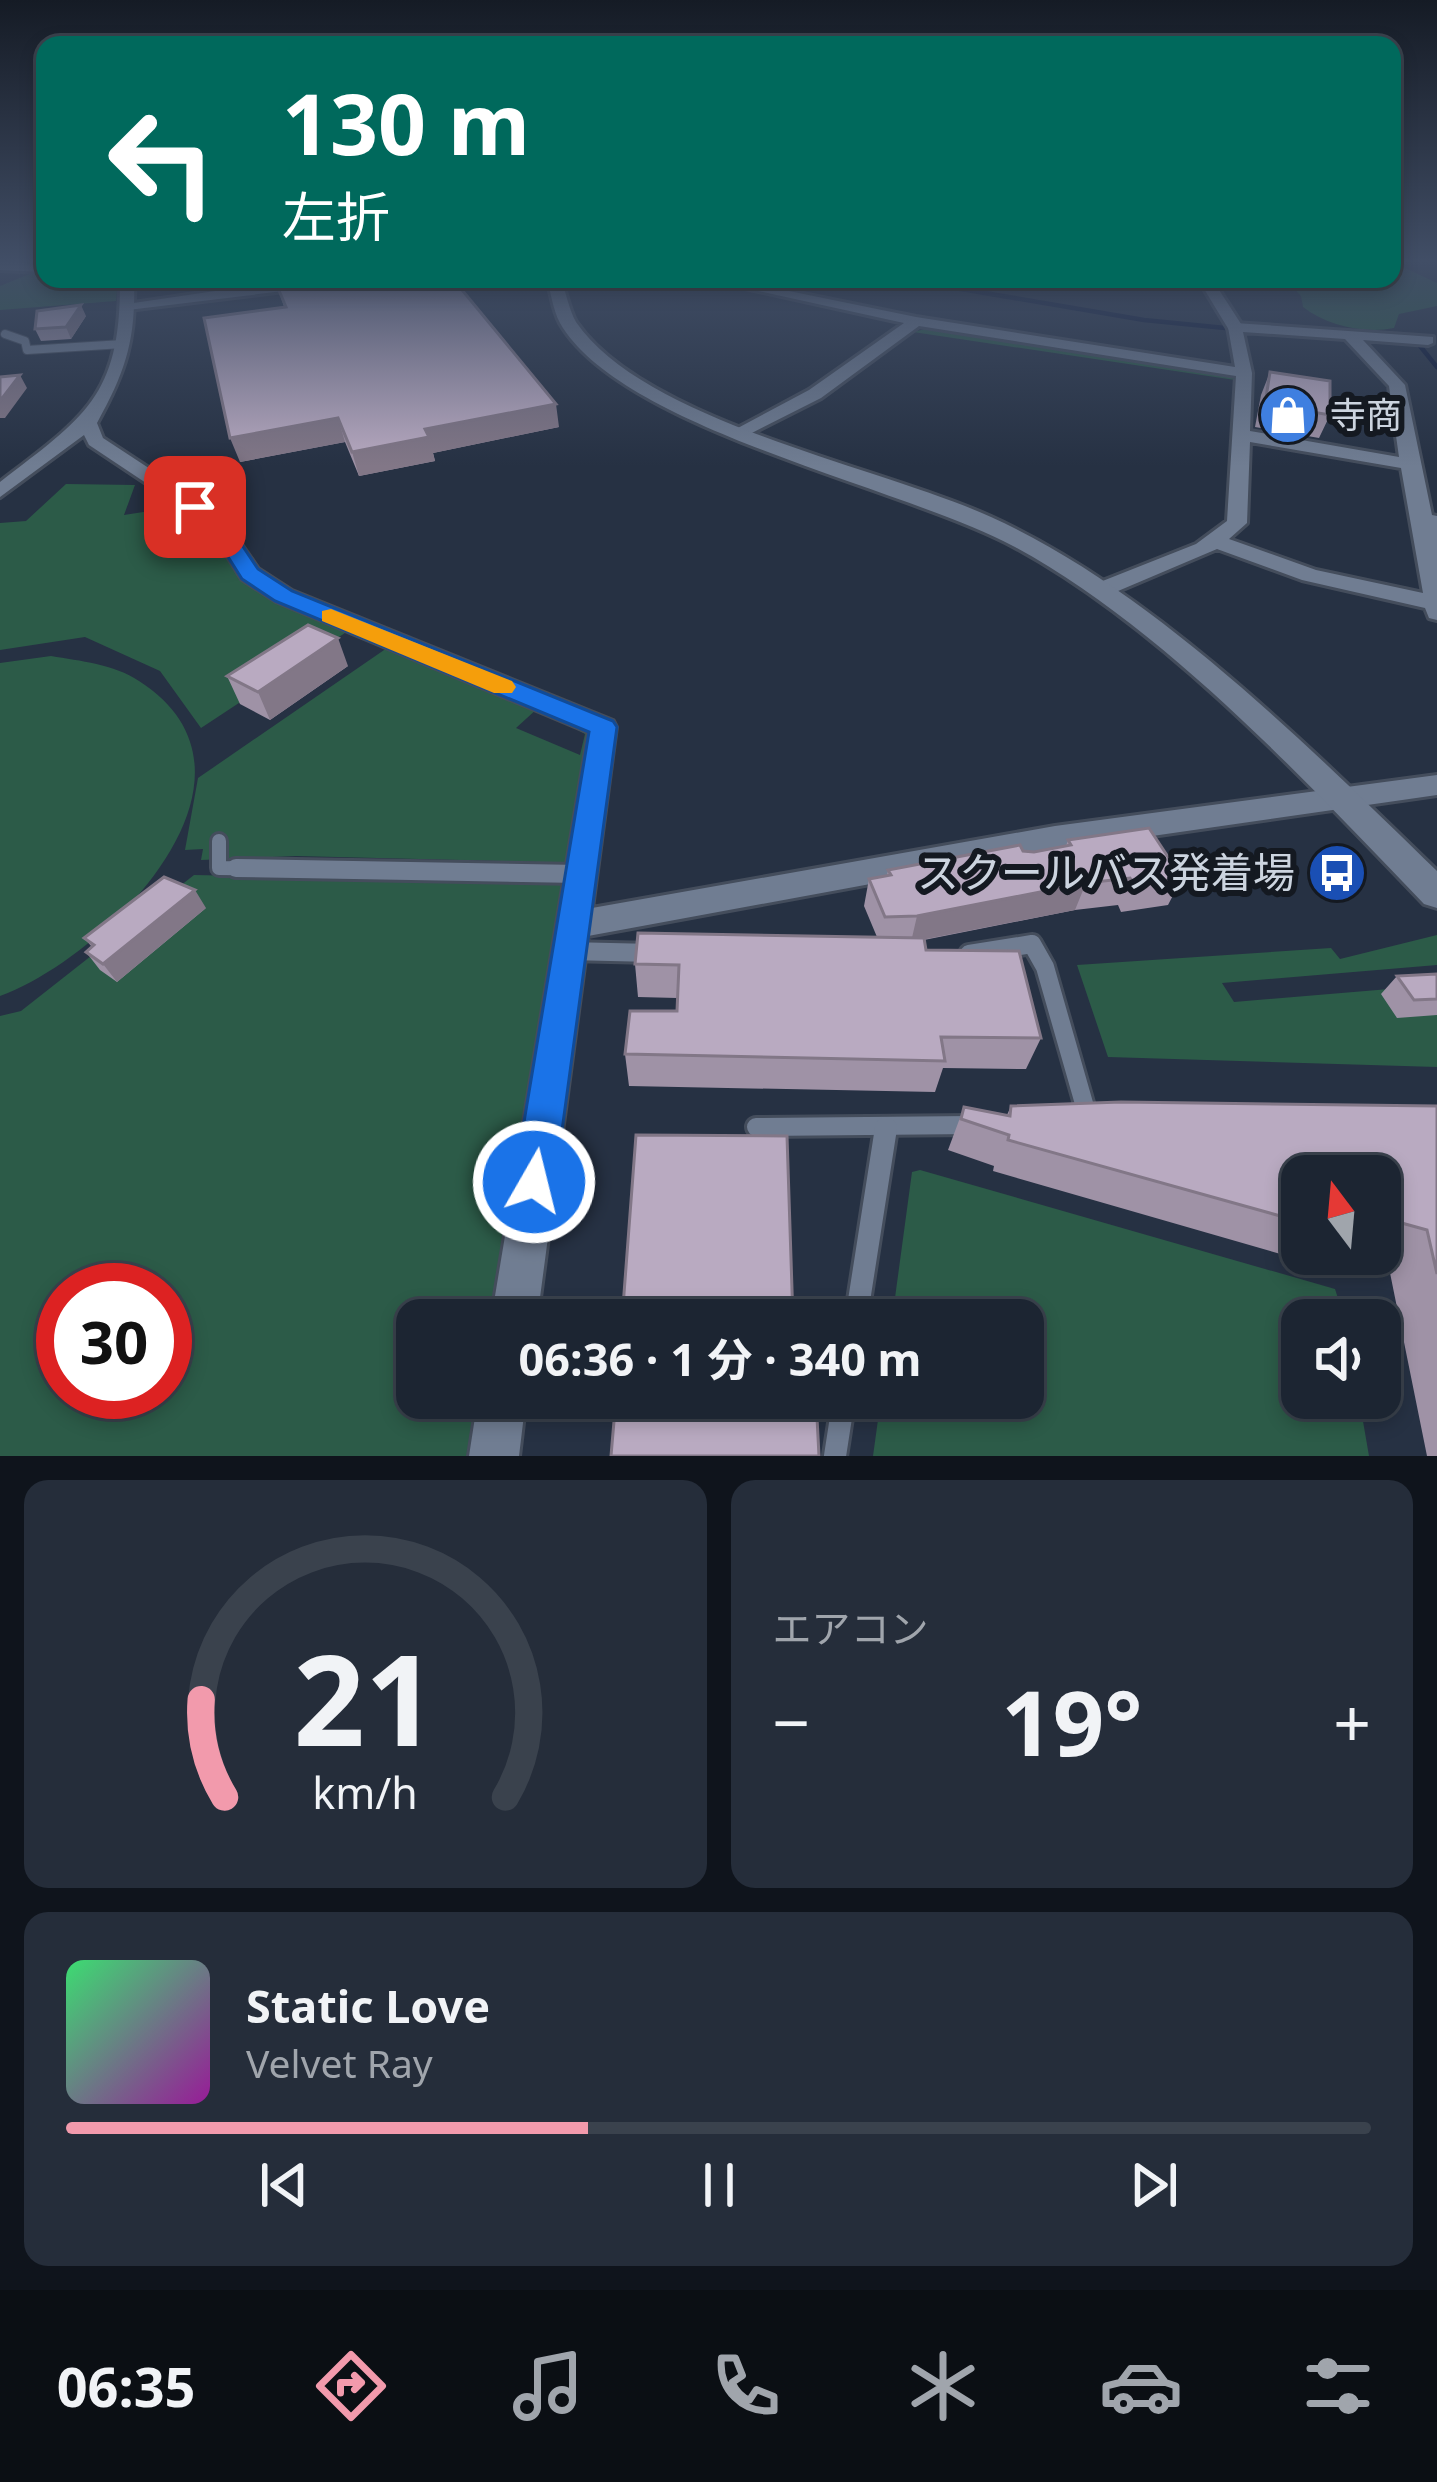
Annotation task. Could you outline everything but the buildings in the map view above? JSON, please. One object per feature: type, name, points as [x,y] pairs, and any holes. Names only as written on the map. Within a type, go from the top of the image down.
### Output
[{"type":"street","points":[[0,490],[88,423],[114,378],[125,330]]},
{"type":"street","points":[[575,330],[602,360],[642,388],[742,433],[973,516],[1102,589],[1166,638],[1437,893]]},
{"type":"street","points":[[742,433],[814,394],[903,330]]},
{"type":"street","points":[[972,330],[1244,373]]},
{"type":"street","points":[[1102,589],[1216,542],[1230,532],[1239,515],[1244,373],[1236,330]]},
{"type":"street","points":[[1283,330],[1432,339]]},
{"type":"street","points":[[1216,542],[1310,574],[1436,608],[1430,521],[1410,464],[1396,385],[1349,334]]},
{"type":"street","points":[[88,423],[95,441],[212,522],[250,574],[284,596],[603,727],[517,1299]]},
{"type":"street","points":[[1241,435],[1410,464]]},
{"type":"street","points":[[570,938],[1055,838],[1344,801],[1437,784]]},
{"type":"street","points":[[494,1456],[499,1419]]},
{"type":"lane","points":[[5,334],[25,341],[27,350],[123,344]]},
{"type":"lane","points":[[220,842],[219,868],[580,874]]},
{"type":"lane","points":[[570,938],[662,953]]},
{"type":"lane","points":[[944,958],[1033,944],[1045,967],[1093,1124],[1070,1124]]},
{"type":"lane","points":[[1085,1107],[1108,1107]]},
{"type":"lane","points":[[756,1127],[1001,1125]]},
{"type":"lane","points":[[859,1299],[886,1126]]},
{"type":"lane","points":[[835,1456],[841,1419]]},
{"type":"green space","points":[[952,330],[1236,374],[1242,381],[913,332]]},
{"type":"green space","points":[[66,484],[135,485],[124,515],[182,506],[210,529],[247,581],[277,600],[348,631],[201,728],[160,671],[85,637],[0,650],[0,523],[26,521]]},
{"type":"green space","points":[[387,648],[538,708],[516,728],[580,755],[585,734],[551,716],[597,731],[577,863],[296,856],[201,860],[203,849],[185,850],[198,778]]},
{"type":"green space","points":[[51,656],[129,675],[180,720],[195,765],[188,812],[165,860],[130,905],[87,944],[0,996],[0,663]]},
{"type":"green space","points":[[194,875],[569,882],[501,1299],[396,1299],[396,1419],[483,1419],[477,1456],[0,1456],[0,1016],[21,1011]]},
{"type":"green space","points":[[1437,935],[1437,965],[1222,983],[1234,1002],[1437,985],[1437,1067],[1108,1057],[1077,965],[1331,948],[1340,959]]},
{"type":"green space","points":[[920,1170],[1335,1289],[1338,1299],[1281,1299],[1281,1419],[1363,1419],[1369,1456],[873,1456],[878,1419],[1044,1419],[1044,1299],[895,1299],[912,1172]]},
{"type":"waterway","points":[[1416,341],[1437,367]]},
{"type":"slow traffic","points":[[331,616],[503,687]]},
{"type":"place","name":"寺商","points":[[1288,415]]},
{"type":"place","name":"スクールバス発着場","points":[[1337,873]]},
{"type":"route","points":[[195,507],[226,537],[250,574],[284,596],[603,727],[534,1182]]}]
